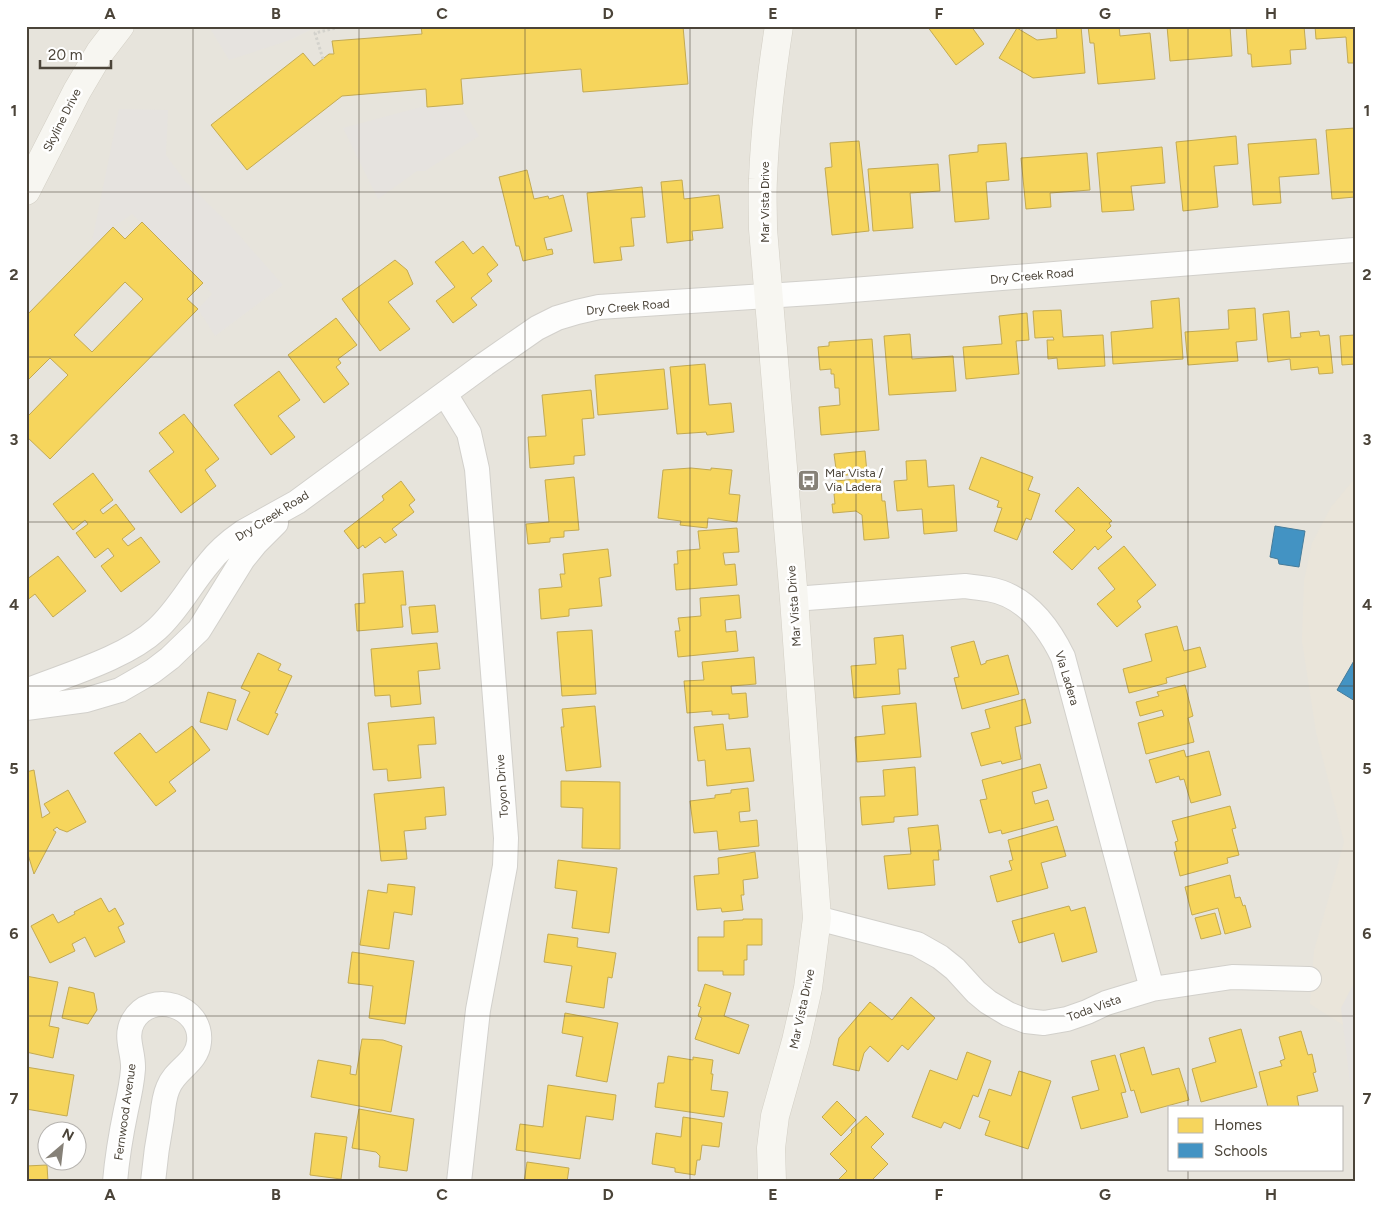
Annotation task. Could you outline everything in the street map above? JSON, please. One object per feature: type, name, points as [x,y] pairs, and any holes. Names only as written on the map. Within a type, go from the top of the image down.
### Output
[{"type":"street","name":"Skyline Drive","points":[[26,191],[76,90],[100,52],[120,26]]},
{"type":"street","name":"Mar Vista Drive","points":[[772,1182],[771,1148],[775,1116],[796,1041],[808,988],[817,918],[764,228],[763,180],[773,62],[779,26]]},
{"type":"street","name":"Dry Creek Road","points":[[26,691],[108,659],[157,630],[170,616],[208,563],[227,544],[243,532],[297,502],[485,364],[537,328],[557,318],[599,307],[769,296],[1355,250]]},
{"type":"street","name":"Toyon Drive","points":[[445,394],[469,433],[477,469],[506,838],[504,874],[478,1010],[459,1182]]},
{"type":"street","points":[[26,708],[86,700],[120,690],[153,671],[170,658],[199,630],[243,558],[256,542],[297,502]]},
{"type":"street","name":"Via Ladera","points":[[794,599],[973,587],[990,589],[1010,596],[1027,607],[1042,622],[1054,638],[1063,657],[1152,989]]},
{"type":"street","name":"Toda Vista","points":[[817,918],[917,944],[940,957],[955,969],[988,1002],[1008,1014],[1026,1021],[1044,1022],[1067,1019],[1106,1003],[1152,989],[1232,977],[1309,979]]},
{"type":"street","name":"Fernwood Avenue","points":[[115,1182],[133,1073],[129,1042],[130,1030],[134,1020],[142,1011],[152,1005],[163,1003],[175,1005],[185,1010],[193,1018],[198,1029],[199,1041],[197,1052],[190,1062],[177,1073],[168,1087],[157,1144],[153,1182]]},
{"type":"path","points":[[323,59],[315,33],[344,26]]},
{"type":"shaded area","points":[[26,26],[1355,26],[1355,1182],[26,1182]]},
{"type":"shaded area","points":[[217,26],[320,26],[290,40],[229,60],[211,30]]},
{"type":"shaded area","points":[[421,107],[461,107],[479,136],[425,171],[417,171],[378,199],[343,128]]},
{"type":"shaded area","points":[[119,109],[168,110],[166,155],[185,181],[229,224],[283,285],[215,336],[198,309],[212,294],[132,214],[113,227],[90,251]]},
{"type":"shaded area","points":[[1355,478],[1355,1098],[1351,1093],[1343,1025],[1310,1004],[1314,951],[1344,842],[1316,732],[1302,641],[1304,581],[1312,543],[1331,507]]},
{"type":"shaded area","points":[[1355,981],[1355,1098],[1351,1093],[1341,1008]]},
{"type":"building: Homes","points":[[421,26],[683,26],[688,84],[583,92],[581,69],[461,79],[463,104],[427,107],[426,89],[342,96],[247,170],[211,125],[303,53],[314,66],[329,54],[334,54],[332,41],[422,34]]},
{"type":"building: Homes","points":[[927,26],[971,26],[984,44],[956,65]]},
{"type":"building: Homes","points":[[1056,26],[1081,26],[1085,73],[1033,78],[999,58],[1017,28],[1037,40],[1057,38]]},
{"type":"building: Homes","points":[[1088,26],[1119,26],[1120,36],[1150,33],[1155,79],[1098,84],[1094,43],[1090,43]]},
{"type":"building: Homes","points":[[1167,26],[1230,26],[1232,56],[1170,61]]},
{"type":"building: Homes","points":[[1246,26],[1304,26],[1306,49],[1290,50],[1291,64],[1252,67],[1251,54],[1248,54]]},
{"type":"building: Homes","points":[[1315,26],[1355,26],[1355,63],[1348,63],[1346,37],[1316,39]]},
{"type":"building: Homes","points":[[1355,128],[1355,197],[1332,199],[1326,130]]},
{"type":"building: Homes","points":[[1236,136],[1238,164],[1214,166],[1218,207],[1183,211],[1176,142]]},
{"type":"building: Homes","points":[[1316,139],[1319,174],[1279,177],[1281,203],[1253,205],[1248,144]]},
{"type":"building: Homes","points":[[859,141],[869,231],[832,235],[825,168],[832,167],[830,143]]},
{"type":"building: Homes","points":[[1006,143],[1009,180],[986,182],[989,219],[955,222],[949,155],[978,152],[978,145]]},
{"type":"building: Homes","points":[[1162,147],[1165,183],[1131,186],[1134,210],[1102,212],[1097,153]]},
{"type":"building: Homes","points":[[1087,153],[1090,190],[1050,193],[1051,207],[1026,209],[1021,158]]},
{"type":"building: Homes","points":[[938,164],[940,191],[910,193],[913,228],[873,231],[868,169]]},
{"type":"building: Homes","points":[[527,170],[534,199],[548,196],[549,199],[563,195],[572,231],[544,238],[547,250],[552,249],[553,254],[523,261],[519,246],[516,246],[499,177]]},
{"type":"building: Homes","points":[[682,180],[684,199],[719,195],[723,228],[692,231],[693,240],[667,243],[661,182]]},
{"type":"building: Homes","points":[[642,187],[645,217],[631,218],[634,246],[620,247],[622,260],[594,263],[587,193]]},
{"type":"building: Homes","points":[[142,222],[203,283],[187,299],[198,309],[50,459],[26,436],[26,412],[29,415],[68,375],[50,358],[26,382],[26,316],[113,227],[125,239]],"holes":[[[125,282],[143,299],[92,352],[74,335]]]},
{"type":"building: Homes","points":[[463,241],[473,254],[483,246],[498,265],[487,274],[492,281],[471,298],[477,305],[453,323],[436,301],[455,287],[435,262]]},
{"type":"building: Homes","points":[[395,260],[407,270],[413,284],[388,302],[410,329],[380,351],[342,299]]},
{"type":"building: Homes","points":[[1179,298],[1183,359],[1113,364],[1111,332],[1153,328],[1151,301]]},
{"type":"building: Homes","points":[[1255,308],[1257,340],[1236,342],[1238,361],[1188,365],[1185,332],[1229,329],[1228,310]]},
{"type":"building: Homes","points":[[1061,310],[1063,337],[1103,335],[1105,366],[1058,369],[1057,358],[1048,359],[1047,340],[1054,340],[1053,337],[1035,338],[1033,311]]},
{"type":"building: Homes","points":[[1289,311],[1291,338],[1301,337],[1300,333],[1319,331],[1320,336],[1329,335],[1333,373],[1319,374],[1318,367],[1291,370],[1290,359],[1268,362],[1263,314]]},
{"type":"building: Homes","points":[[1027,313],[1029,340],[1016,341],[1019,374],[966,379],[963,347],[1002,344],[999,316]]},
{"type":"building: Homes","points":[[336,318],[357,345],[338,359],[341,363],[336,367],[349,384],[324,403],[288,355]]},
{"type":"building: Homes","points":[[910,334],[912,359],[953,356],[956,391],[889,395],[884,336]]},
{"type":"building: Homes","points":[[1355,335],[1355,364],[1342,365],[1340,336]]},
{"type":"building: Homes","points":[[872,339],[879,430],[821,435],[819,407],[840,405],[839,388],[835,388],[834,374],[831,374],[831,369],[820,370],[818,347],[829,346],[829,342]]},
{"type":"building: Homes","points":[[705,364],[709,405],[731,403],[734,432],[707,435],[706,432],[677,434],[670,367]]},
{"type":"building: Homes","points":[[664,369],[668,409],[598,415],[595,375]]},
{"type":"building: Homes","points":[[279,371],[300,400],[278,416],[295,437],[271,455],[234,405]]},
{"type":"building: Homes","points":[[591,390],[594,418],[582,419],[585,455],[574,456],[574,464],[530,468],[528,437],[546,436],[542,395]]},
{"type":"building: Homes","points":[[184,414],[219,459],[205,470],[216,486],[181,513],[149,471],[174,452],[159,433]]},
{"type":"building: Homes","points":[[865,451],[867,473],[837,476],[834,454]]},
{"type":"building: Homes","points":[[981,457],[1033,477],[1028,490],[1040,494],[1031,520],[1026,518],[1017,540],[994,531],[1002,508],[997,507],[999,501],[969,489]]},
{"type":"building: Homes","points":[[926,460],[928,487],[954,485],[957,531],[924,534],[922,509],[897,511],[894,481],[907,480],[906,461]]},
{"type":"building: Homes","points":[[691,468],[732,470],[729,494],[740,495],[737,522],[708,518],[707,528],[680,525],[681,521],[658,518],[663,470]]},
{"type":"building: Homes","points":[[93,473],[113,500],[100,510],[103,514],[116,504],[135,529],[122,539],[128,546],[141,537],[160,562],[121,592],[101,566],[114,556],[108,548],[95,558],[76,533],[88,524],[85,520],[73,530],[53,504]]},
{"type":"building: Homes","points":[[574,477],[579,530],[564,531],[564,537],[550,538],[550,542],[528,544],[526,524],[549,522],[545,480]]},
{"type":"building: Homes","points":[[880,477],[882,501],[885,501],[889,538],[864,540],[862,515],[856,511],[833,513],[832,504],[835,504],[834,494],[836,493],[835,481]]},
{"type":"building: Homes","points":[[401,481],[415,500],[409,505],[414,512],[392,529],[397,535],[385,543],[380,537],[365,548],[363,545],[358,549],[344,531],[384,500],[382,496]]},
{"type":"building: Homes","points":[[1078,487],[1112,521],[1109,523],[1111,526],[1106,531],[1112,537],[1098,550],[1095,546],[1072,570],[1053,552],[1075,530],[1055,511]]},
{"type":"building: Homes","points":[[737,528],[739,552],[723,553],[725,565],[735,564],[737,585],[676,590],[674,564],[678,564],[677,551],[700,549],[698,531]]},
{"type":"building: Homes","points":[[1124,546],[1156,585],[1137,601],[1141,607],[1117,627],[1097,604],[1115,589],[1098,568]]},
{"type":"building: Homes","points":[[608,549],[611,576],[599,578],[602,606],[569,609],[569,616],[541,619],[539,589],[562,587],[560,574],[565,574],[563,554]]},
{"type":"building: Homes","points":[[58,556],[86,591],[53,617],[35,594],[26,601],[26,580]]},
{"type":"building: Homes","points":[[403,571],[406,605],[401,605],[403,627],[357,631],[355,604],[365,603],[363,574]]},
{"type":"building: Homes","points":[[739,595],[741,618],[725,620],[726,632],[736,631],[738,651],[678,657],[675,631],[680,631],[678,618],[701,616],[700,598]]},
{"type":"building: Homes","points":[[435,605],[438,632],[412,634],[409,607]]},
{"type":"building: Homes","points":[[1177,626],[1184,651],[1200,647],[1206,667],[1166,678],[1167,683],[1129,693],[1123,669],[1152,661],[1145,634]]},
{"type":"building: Homes","points":[[592,630],[596,694],[562,696],[557,632]]},
{"type":"building: Homes","points":[[903,635],[906,669],[898,669],[900,694],[854,698],[851,666],[876,664],[874,638]]},
{"type":"building: Homes","points":[[974,641],[981,665],[986,663],[986,661],[1008,655],[1019,694],[962,709],[954,678],[959,677],[951,647]]},
{"type":"building: Homes","points":[[437,643],[440,669],[418,671],[421,704],[391,707],[390,695],[375,696],[371,649]]},
{"type":"building: Homes","points":[[258,653],[281,664],[278,670],[292,676],[275,713],[278,714],[268,735],[237,720],[250,692],[241,688]]},
{"type":"building: Homes","points":[[754,657],[756,684],[731,686],[732,694],[746,693],[748,717],[729,719],[729,714],[712,715],[712,711],[687,713],[684,681],[704,680],[702,662]]},
{"type":"building: Homes","points":[[1185,685],[1193,716],[1188,718],[1194,742],[1146,754],[1138,723],[1164,716],[1162,710],[1140,716],[1136,702],[1159,696],[1157,692]]},
{"type":"building: Homes","points":[[208,692],[236,700],[227,730],[200,722]]},
{"type":"building: Homes","points":[[1025,699],[1031,723],[1015,727],[1021,759],[1002,764],[1001,761],[981,766],[971,733],[990,728],[985,710]]},
{"type":"building: Homes","points":[[916,703],[921,757],[857,762],[855,737],[885,734],[882,706]]},
{"type":"building: Homes","points":[[595,706],[601,767],[566,771],[561,727],[564,727],[562,709]]},
{"type":"building: Homes","points":[[434,717],[436,744],[418,745],[421,778],[388,781],[387,769],[373,770],[368,723]]},
{"type":"building: Homes","points":[[723,724],[726,750],[750,748],[754,781],[707,786],[705,760],[698,761],[694,727]]},
{"type":"building: Homes","points":[[192,726],[210,750],[169,782],[176,791],[156,806],[114,753],[140,733],[156,753]]},
{"type":"building: Homes","points":[[1184,750],[1186,757],[1209,751],[1221,795],[1191,803],[1184,779],[1180,780],[1179,776],[1156,783],[1149,760]]},
{"type":"building: Homes","points":[[1040,764],[1047,788],[1032,792],[1035,804],[1048,800],[1054,820],[1002,834],[1001,830],[989,833],[980,800],[987,799],[982,780]]},
{"type":"building: Homes","points":[[915,767],[918,815],[894,817],[894,822],[862,825],[860,797],[885,796],[883,770]]},
{"type":"building: Homes","points":[[34,770],[42,818],[50,813],[44,804],[68,790],[86,822],[67,832],[57,827],[53,830],[56,832],[34,874],[26,848],[26,772]]},
{"type":"building: Homes","points":[[561,781],[620,782],[620,849],[582,848],[583,808],[561,807]]},
{"type":"building: Homes","points":[[444,787],[446,815],[425,817],[426,829],[404,831],[407,859],[381,861],[374,794]]},
{"type":"building: Homes","points":[[748,788],[750,811],[739,812],[740,822],[757,820],[759,846],[719,850],[717,831],[694,833],[690,801],[715,798],[715,795],[731,793],[731,790]]},
{"type":"building: Homes","points":[[1230,806],[1236,828],[1232,829],[1239,855],[1227,858],[1228,863],[1180,876],[1174,852],[1177,851],[1175,842],[1178,841],[1172,821]]},
{"type":"building: Homes","points":[[938,825],[941,850],[938,850],[939,860],[933,860],[935,885],[888,889],[884,856],[911,854],[908,828]]},
{"type":"building: Homes","points":[[1057,826],[1066,856],[1041,863],[1048,888],[997,902],[990,876],[1012,870],[1009,861],[1013,860],[1008,840]]},
{"type":"building: Homes","points":[[755,852],[758,878],[743,880],[744,895],[741,895],[743,910],[722,912],[721,908],[697,910],[694,876],[719,874],[718,858]]},
{"type":"building: Homes","points":[[558,860],[617,868],[609,933],[572,928],[577,891],[555,888]]},
{"type":"building: Homes","points":[[1230,875],[1235,898],[1240,897],[1243,906],[1245,905],[1251,927],[1225,934],[1218,908],[1192,915],[1185,887]]},
{"type":"building: Homes","points":[[388,884],[415,887],[412,915],[394,912],[389,949],[360,945],[368,890],[387,893]]},
{"type":"building: Homes","points":[[101,898],[109,912],[115,908],[124,924],[118,927],[125,942],[95,957],[85,937],[72,944],[75,951],[50,963],[31,926],[53,914],[58,923]]},
{"type":"building: Homes","points":[[1069,906],[1071,911],[1085,907],[1097,952],[1062,962],[1054,933],[1019,943],[1012,921]]},
{"type":"building: Homes","points":[[1215,913],[1221,934],[1201,939],[1195,918]]},
{"type":"building: Homes","points":[[762,919],[762,945],[747,945],[744,975],[723,975],[723,971],[698,971],[698,937],[724,937],[724,921]]},
{"type":"building: Homes","points":[[548,934],[578,938],[577,947],[616,953],[612,978],[608,977],[604,1008],[566,1002],[572,966],[544,962]]},
{"type":"building: Homes","points":[[352,952],[414,961],[405,1024],[369,1018],[373,986],[348,983]]},
{"type":"building: Homes","points":[[26,976],[58,982],[49,1026],[59,1028],[53,1058],[26,1052]]},
{"type":"building: Homes","points":[[705,984],[731,993],[724,1016],[749,1025],[739,1054],[695,1039],[702,1018],[698,1016],[701,1007],[698,1006]]},
{"type":"building: Homes","points":[[69,987],[94,993],[97,1010],[88,1024],[62,1018]]},
{"type":"building: Homes","points":[[911,997],[935,1018],[908,1050],[902,1045],[888,1062],[870,1046],[864,1053],[859,1071],[833,1065],[839,1038],[870,1002],[892,1020]]},
{"type":"building: Homes","points":[[565,1013],[618,1023],[607,1082],[576,1076],[583,1037],[562,1033]]},
{"type":"building: Homes","points":[[1241,1029],[1257,1087],[1201,1102],[1192,1069],[1216,1062],[1209,1038]]},
{"type":"building: Homes","points":[[1301,1031],[1308,1055],[1312,1054],[1316,1072],[1313,1073],[1318,1091],[1297,1096],[1299,1106],[1268,1106],[1259,1072],[1282,1066],[1280,1061],[1285,1059],[1279,1037]]},
{"type":"building: Homes","points":[[362,1039],[383,1040],[402,1046],[391,1112],[311,1097],[318,1060],[351,1066],[350,1074],[356,1075]]},
{"type":"building: Homes","points":[[1144,1047],[1152,1075],[1179,1068],[1189,1100],[1141,1113],[1134,1090],[1131,1091],[1120,1054]]},
{"type":"building: Homes","points":[[967,1052],[991,1061],[978,1097],[973,1095],[960,1129],[944,1122],[941,1128],[912,1117],[930,1070],[957,1080]]},
{"type":"building: Homes","points":[[1115,1055],[1126,1092],[1121,1093],[1128,1117],[1081,1129],[1072,1097],[1099,1090],[1091,1061]]},
{"type":"building: Homes","points":[[668,1056],[693,1060],[693,1057],[713,1060],[711,1090],[728,1092],[724,1117],[655,1107],[658,1083],[664,1083]]},
{"type":"building: Homes","points":[[26,1067],[74,1075],[67,1116],[26,1109]]},
{"type":"building: Homes","points":[[1019,1071],[1051,1081],[1028,1149],[985,1135],[990,1121],[979,1117],[989,1089],[1011,1096]]},
{"type":"building: Homes","points":[[548,1085],[616,1095],[613,1120],[586,1116],[580,1159],[516,1150],[520,1124],[543,1127]]},
{"type":"building: Homes","points":[[837,1101],[856,1120],[841,1136],[822,1117]]},
{"type":"building: Homes","points":[[359,1109],[414,1119],[407,1171],[379,1167],[380,1156],[376,1152],[352,1148]]},
{"type":"building: Homes","points":[[866,1116],[884,1134],[871,1147],[888,1164],[870,1182],[836,1182],[847,1171],[830,1154]]},
{"type":"building: Homes","points":[[683,1117],[722,1123],[719,1147],[702,1145],[695,1175],[675,1172],[675,1168],[652,1164],[656,1133],[681,1137]]},
{"type":"building: Homes","points":[[315,1133],[347,1137],[341,1179],[310,1175]]},
{"type":"building: Homes","points":[[527,1162],[569,1168],[567,1182],[524,1182]]},
{"type":"building: Homes","points":[[38,1165],[38,1170],[47,1170],[48,1182],[26,1182],[26,1166]]},
{"type":"building: Schools","points":[[1275,526],[1305,531],[1299,567],[1279,564],[1278,559],[1270,557]]},
{"type":"building: Schools","points":[[1355,659],[1355,701],[1337,690]]},
{"type":"place","name":"Mar Vista / Via Ladera","points":[[809,480]]}]
